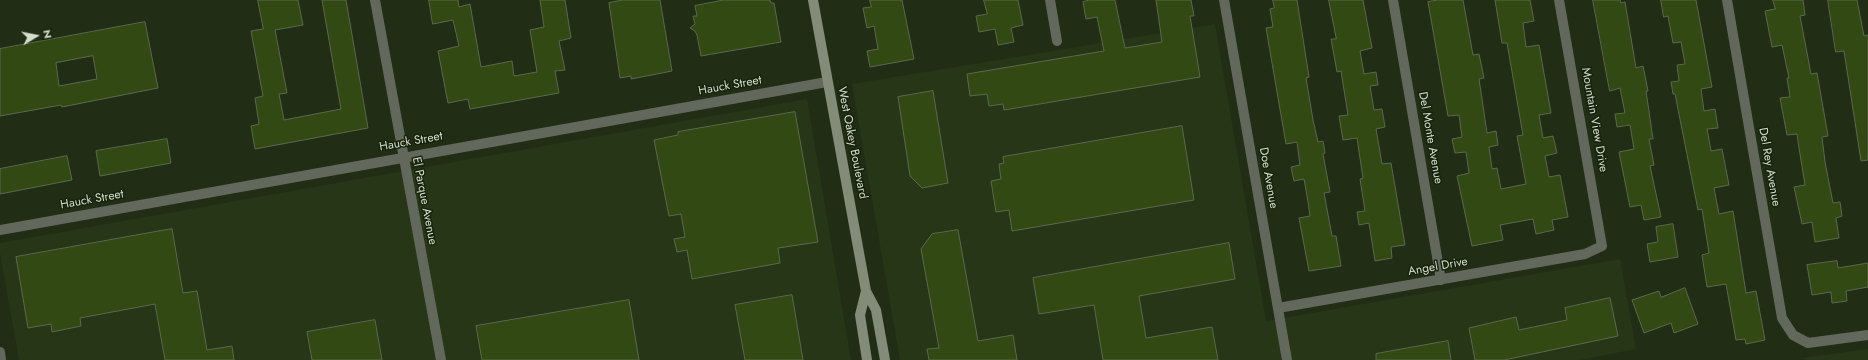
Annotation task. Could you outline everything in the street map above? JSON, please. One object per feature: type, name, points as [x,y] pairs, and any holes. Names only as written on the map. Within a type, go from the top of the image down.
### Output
[{"type":"main road","name":"West Oakey Boulevard","points":[[813,0],[866,292],[876,310],[885,360]]},
{"type":"main road","name":"West Oakey Boulevard","points":[[866,292],[860,315],[867,360]]},
{"type":"street","name":"El Parque Avenue","points":[[375,0],[402,157],[441,360]]},
{"type":"street","points":[[1050,0],[1057,41]]},
{"type":"street","name":"Doe Avenue","points":[[1224,0],[1287,360]]},
{"type":"street","name":"Del Monte Avenue","points":[[1393,0],[1441,280]]},
{"type":"street","name":"Mountain View Drive","points":[[1559,0],[1602,246]]},
{"type":"street","name":"Del Rey Avenue","points":[[1727,0],[1782,318],[1793,335],[1808,343],[1868,335]]},
{"type":"street","name":"Hauck Street","points":[[0,230],[827,82]]},
{"type":"street","name":"Angel Drive","points":[[1278,308],[1584,254],[1602,246]]},
{"type":"street","points":[[0,352],[2,360]]},
{"type":"shaded area","points":[[1215,24],[1266,321],[1620,259],[1636,349],[1580,360],[900,360],[852,84]]},
{"type":"shaded area","points":[[807,99],[851,360],[19,360],[0,253],[0,243]]},
{"type":"shaded area","points":[[1868,349],[1868,360],[1807,360],[1802,358]]},
{"type":"building","points":[[258,0],[298,0],[303,25],[275,30],[287,93],[279,94],[284,120],[341,109],[322,0],[346,0],[368,128],[255,149],[251,126],[259,124],[255,98],[263,96],[251,31],[263,29]]},
{"type":"building","points":[[429,0],[458,0],[459,7],[470,4],[481,67],[512,61],[514,76],[537,72],[530,30],[544,27],[540,0],[565,0],[571,38],[559,41],[565,70],[555,71],[559,93],[470,109],[468,99],[448,103],[438,51],[459,46],[453,20],[433,24]]},
{"type":"building","points":[[623,0],[660,0],[672,71],[631,79],[631,76],[620,78],[609,3]]},
{"type":"building","points":[[724,0],[770,0],[771,3],[774,3],[781,42],[701,56],[697,35],[695,31],[690,28],[695,24],[693,16],[697,16],[695,6]]},
{"type":"building","points":[[870,0],[902,0],[914,59],[870,67],[867,51],[878,49],[874,26],[867,28],[863,8],[871,7]]},
{"type":"building","points":[[984,0],[1018,0],[1023,25],[1011,28],[1014,42],[998,45],[995,29],[979,32],[976,16],[987,14]]},
{"type":"building","points":[[1090,0],[1115,0],[1125,48],[1162,42],[1156,0],[1191,0],[1194,16],[1190,16],[1200,77],[1004,110],[1003,104],[989,106],[987,94],[970,96],[967,74],[1104,51],[1097,17],[1086,19],[1083,2]]},
{"type":"building","points":[[1273,0],[1297,0],[1309,77],[1306,78],[1313,120],[1318,142],[1323,141],[1325,153],[1323,154],[1330,192],[1324,193],[1332,236],[1336,236],[1341,266],[1309,271],[1299,218],[1310,216],[1304,179],[1294,181],[1291,167],[1300,165],[1297,142],[1286,144],[1266,28],[1273,27],[1270,9],[1274,8]]},
{"type":"building","points":[[1329,0],[1363,0],[1372,48],[1360,51],[1364,74],[1376,72],[1378,85],[1370,86],[1374,110],[1382,109],[1385,127],[1376,129],[1382,164],[1391,163],[1405,245],[1391,247],[1392,258],[1375,261],[1369,223],[1359,225],[1357,212],[1365,211],[1360,179],[1363,178],[1357,138],[1343,140],[1339,116],[1348,115],[1341,71],[1337,72],[1331,39],[1336,39]]},
{"type":"building","points":[[1438,0],[1463,0],[1473,55],[1479,54],[1484,78],[1479,79],[1487,133],[1496,131],[1498,145],[1489,147],[1492,169],[1497,168],[1501,189],[1526,184],[1517,136],[1523,135],[1507,43],[1502,43],[1495,0],[1530,0],[1534,21],[1523,23],[1526,47],[1539,45],[1551,113],[1539,115],[1543,138],[1553,136],[1557,153],[1545,156],[1549,177],[1560,175],[1568,217],[1552,220],[1554,230],[1536,234],[1533,219],[1500,225],[1503,240],[1472,246],[1457,176],[1469,173],[1466,152],[1455,153],[1452,139],[1462,137],[1459,115],[1448,116],[1428,2]]},
{"type":"building","points":[[1593,0],[1620,0],[1621,3],[1625,2],[1636,68],[1643,66],[1648,91],[1646,91],[1653,139],[1649,139],[1654,165],[1650,166],[1661,217],[1644,220],[1641,205],[1630,207],[1619,152],[1634,149],[1630,125],[1617,127],[1615,114],[1625,113],[1620,88],[1610,91]]},
{"type":"building","points":[[1661,0],[1696,0],[1712,87],[1701,89],[1704,111],[1715,109],[1718,128],[1707,129],[1711,151],[1722,149],[1729,185],[1714,188],[1719,214],[1733,211],[1746,293],[1756,291],[1765,340],[1746,344],[1745,339],[1736,340],[1726,284],[1707,287],[1702,255],[1709,253],[1702,209],[1698,210],[1675,94],[1673,94],[1671,82],[1679,81],[1677,65],[1685,64],[1681,42],[1673,43],[1668,16],[1664,17]]},
{"type":"building","points":[[1773,0],[1803,0],[1805,15],[1800,16],[1811,74],[1817,73],[1828,136],[1822,137],[1825,162],[1833,203],[1840,202],[1842,216],[1836,218],[1839,238],[1815,242],[1812,222],[1802,224],[1794,187],[1805,185],[1797,134],[1787,135],[1780,98],[1790,97],[1787,78],[1789,78],[1782,45],[1772,47],[1765,11],[1775,9]]},
{"type":"building","points":[[1828,0],[1857,0],[1864,36],[1868,35],[1868,160],[1861,161],[1844,51],[1836,52]]},
{"type":"building","points":[[145,22],[158,88],[62,107],[61,105],[0,116],[0,49]],"holes":[[[93,56],[97,79],[59,86],[56,63]]]},
{"type":"building","points":[[933,91],[948,183],[922,188],[910,176],[898,97]]},
{"type":"building","points":[[795,112],[818,242],[778,248],[780,263],[692,279],[687,250],[677,252],[674,239],[685,237],[681,214],[669,216],[654,140],[678,135],[678,132]]},
{"type":"building","points":[[1182,126],[1194,200],[1012,231],[1009,210],[996,212],[991,181],[1001,179],[999,164],[1004,163],[1003,157]]},
{"type":"building","points":[[167,139],[171,163],[100,176],[96,151]]},
{"type":"building","points":[[67,156],[72,180],[0,194],[0,169]]},
{"type":"building","points":[[1673,224],[1678,257],[1650,262],[1647,244],[1658,242],[1656,227]]},
{"type":"building","points":[[172,229],[183,293],[197,291],[207,350],[232,346],[234,360],[165,360],[155,304],[80,318],[81,326],[52,332],[51,324],[28,328],[16,257]]},
{"type":"building","points":[[958,230],[978,341],[1013,335],[1017,360],[929,360],[927,349],[939,348],[921,249],[932,234]]},
{"type":"building","points":[[1229,243],[1235,279],[1139,296],[1146,338],[1212,327],[1218,360],[1103,360],[1094,305],[1039,314],[1033,278]]},
{"type":"building","points":[[1837,261],[1838,268],[1868,263],[1868,287],[1846,291],[1847,301],[1832,303],[1831,292],[1812,295],[1807,265]]},
{"type":"building","points":[[1685,288],[1698,324],[1674,333],[1671,323],[1644,333],[1632,300],[1659,291],[1661,297]]},
{"type":"building","points":[[792,295],[803,360],[745,360],[735,305]]},
{"type":"building","points":[[1610,298],[1618,336],[1504,360],[1475,360],[1469,328],[1516,317],[1519,330],[1567,320],[1565,308]]},
{"type":"building","points":[[629,300],[639,360],[482,360],[476,326]]},
{"type":"building","points":[[375,320],[382,360],[312,360],[307,332]]},
{"type":"building","points":[[1448,341],[1451,360],[1376,360],[1376,354]]}]
